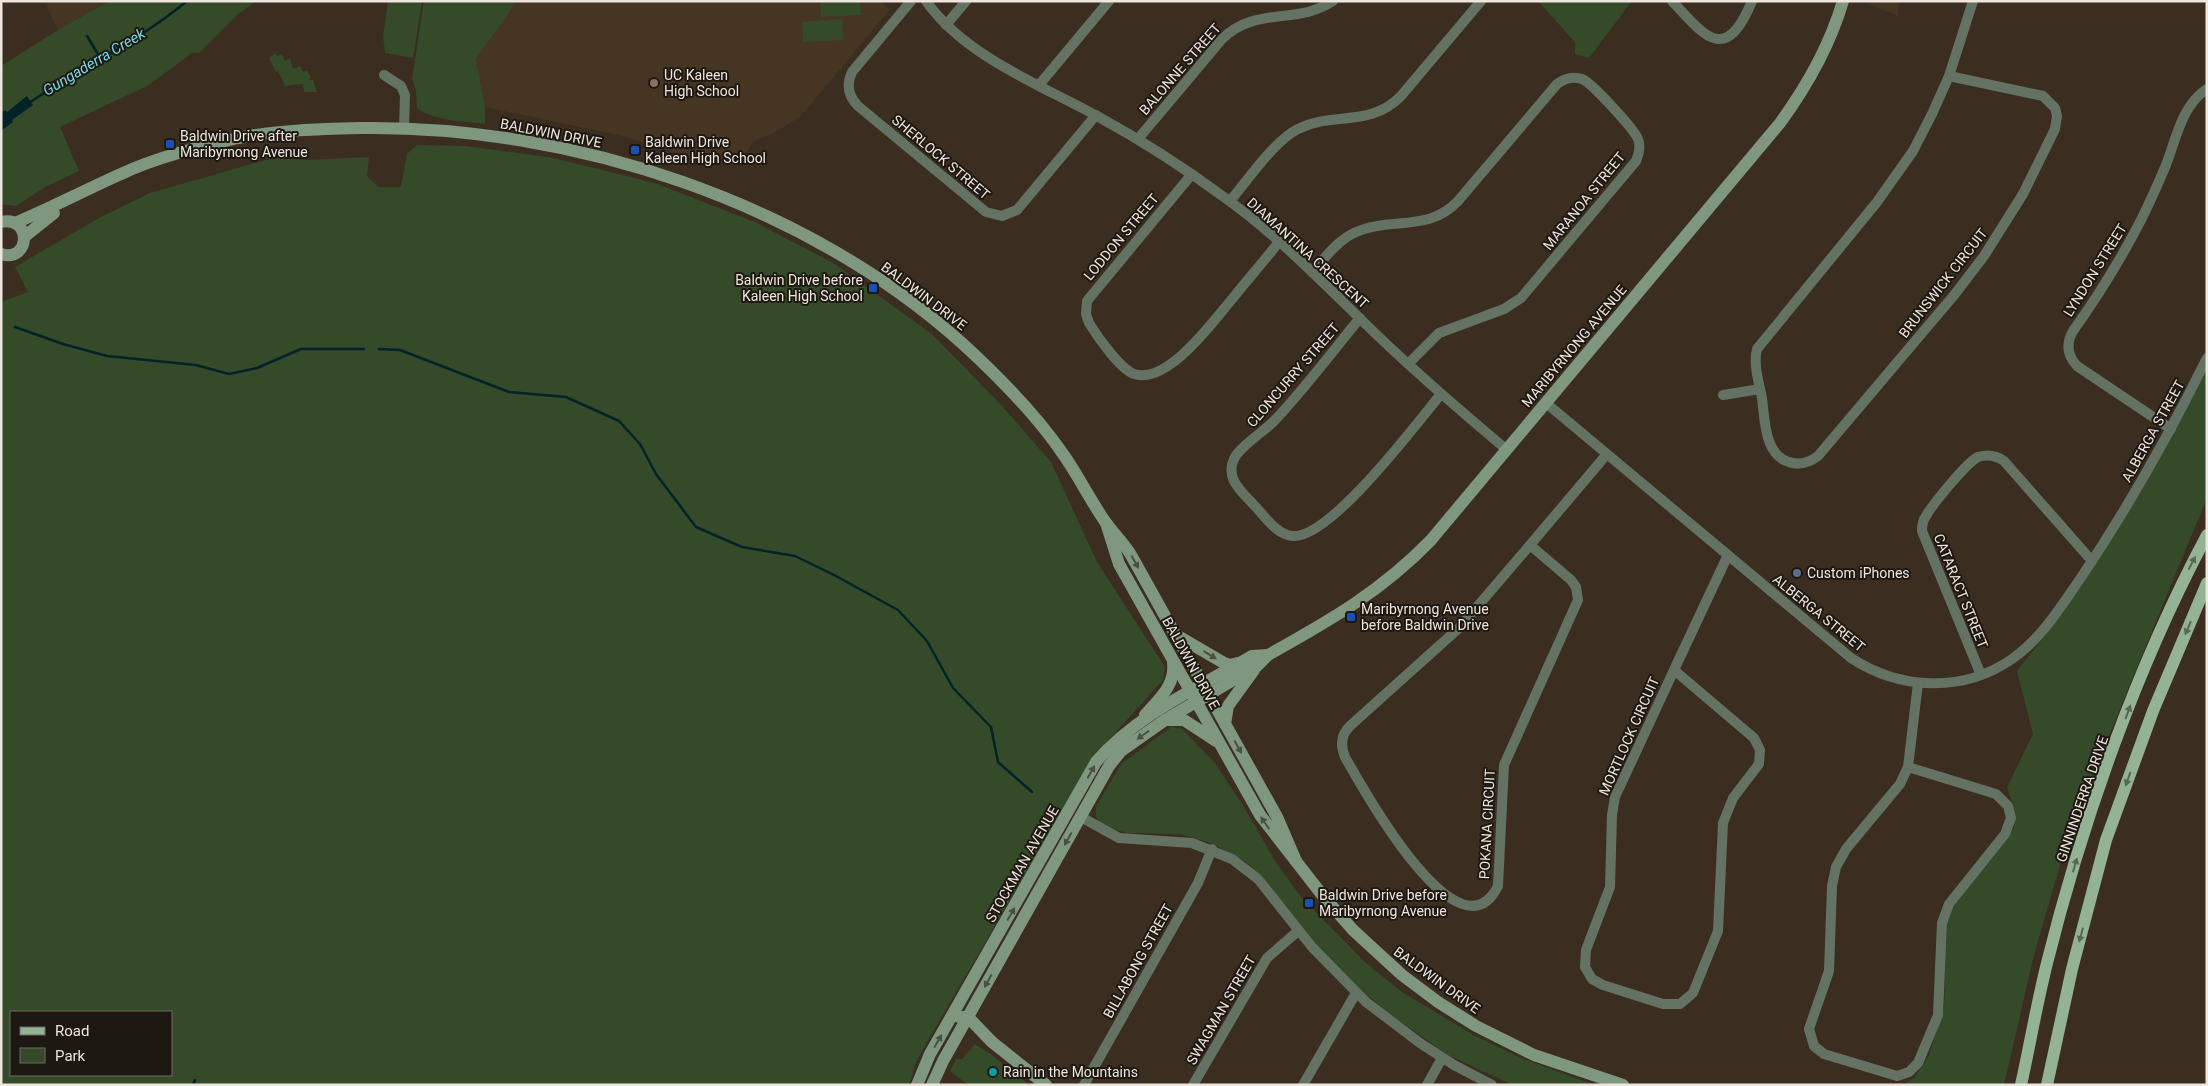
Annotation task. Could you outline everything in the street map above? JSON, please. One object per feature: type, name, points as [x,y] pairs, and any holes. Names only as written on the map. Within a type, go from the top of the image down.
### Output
[{"type":"main road","name":"MARIBYRNONG AVENUE","points":[[1206,689],[1257,666],[1268,656],[1338,616],[1388,580],[1431,540],[1780,123],[1820,59],[1843,1]]},
{"type":"main road","name":"BALDWIN DRIVE","points":[[6,220],[76,197],[123,173],[181,152],[241,138],[300,129],[404,128],[486,136],[566,148],[621,163],[699,189],[809,236],[859,266],[902,296],[962,343],[1017,397],[1064,455],[1106,523],[1126,546],[1284,831],[1296,861]]},
{"type":"main road","name":"BALDWIN DRIVE","points":[[1,254],[10,256],[19,251],[24,243],[24,237],[30,231],[76,197]]},
{"type":"main road","points":[[6,220],[20,227],[24,237]]},
{"type":"main road","name":"BALDWIN DRIVE","points":[[1106,523],[1119,564],[1260,815],[1276,839],[1333,908],[1358,935],[1402,975],[1438,1002],[1476,1026],[1514,1046],[1554,1062],[1623,1085]]},
{"type":"main road","name":"GINNINDERRA DRIVE","points":[[2021,1085],[2047,963],[2084,834],[2131,702],[2188,571],[2207,535]]},
{"type":"main road","points":[[2047,1085],[2072,969],[2106,840],[2153,711],[2207,583]]},
{"type":"main road","points":[[1176,635],[1224,663],[1234,664],[1245,660]]},
{"type":"main road","name":"MARIBYRNONG AVENUE","points":[[1206,689],[1252,656],[1268,656]]},
{"type":"main road","points":[[1138,722],[1169,688],[1173,678],[1173,662]]},
{"type":"main road","points":[[1225,724],[1228,706],[1257,666]]},
{"type":"main road","points":[[1193,696],[1206,689]]},
{"type":"main road","name":"STOCKMAN AVENUE","points":[[932,1085],[940,1066],[1114,759],[1121,751],[1165,720],[1193,696]]},
{"type":"main road","name":"STOCKMAN AVENUE","points":[[917,1085],[924,1065],[1096,762],[1112,744],[1138,722],[1193,696]]},
{"type":"main road","points":[[1165,720],[1184,720],[1218,742]]},
{"type":"main road","points":[[2013,1085],[2021,1044],[2047,963]]},
{"type":"main road","points":[[992,1042],[974,1033],[960,1031],[952,1017],[968,1017],[992,1042],[1046,1085]]},
{"type":"street","name":"SHERLOCK STREET","points":[[911,1],[855,68],[849,81],[850,95],[858,106],[986,212],[1002,216],[1016,210],[1096,116]]},
{"type":"street","name":"DIAMANTINA CRESCENT","points":[[926,1],[946,25],[980,52],[1138,139],[1230,201],[1280,242],[1408,364],[1507,450]]},
{"type":"street","points":[[946,25],[966,1]]},
{"type":"street","points":[[1039,85],[1109,1]]},
{"type":"street","name":"BALONNE STREET","points":[[1138,139],[1222,39],[1234,29],[1254,19],[1313,11],[1334,1]]},
{"type":"street","points":[[1230,201],[1278,144],[1296,130],[1310,124],[1370,116],[1384,110],[1396,101],[1481,1]]},
{"type":"street","points":[[1672,1],[1701,33],[1717,38],[1729,36],[1736,31],[1752,1]]},
{"type":"street","name":"BRUNSWICK CIRCUIT","points":[[1949,76],[2040,94],[2047,98],[2055,108],[2057,121],[2055,129],[2011,215],[1984,256],[1955,294],[1822,453],[1814,459],[1800,464],[1790,463],[1774,452],[1768,438],[1756,358],[1759,344],[1890,186],[1923,133],[1949,76],[1973,1]]},
{"type":"street","points":[[384,76],[402,86],[405,94],[404,128]]},
{"type":"street","name":"MARANOA STREET","points":[[1312,272],[1342,241],[1354,234],[1373,228],[1427,220],[1447,211],[1458,201],[1556,84],[1573,78],[1590,84],[1635,134],[1639,145],[1636,162],[1521,298],[1504,309],[1439,333],[1408,364]]},
{"type":"street","name":"LYNDON STREET","points":[[2171,429],[2077,366],[2070,355],[2068,343],[2073,331],[2120,260],[2142,218],[2164,170],[2185,114],[2193,101],[2207,89]]},
{"type":"street","name":"LODDON STREET","points":[[1192,174],[1087,301],[1086,314],[1089,322],[1128,371],[1140,375],[1149,374],[1163,368],[1182,355],[1198,340],[1280,242]]},
{"type":"street","name":"CLONCURRY STREET","points":[[1360,318],[1283,411],[1264,431],[1238,452],[1234,459],[1231,471],[1236,485],[1276,528],[1290,536],[1303,535],[1332,515],[1366,484],[1442,394]]},
{"type":"street","name":"ALBERGA STREET","points":[[1546,403],[1851,658],[1883,675],[1918,683],[1950,683],[1981,675],[2003,665],[2031,644],[2046,626],[2092,561],[2133,496],[2171,429],[2207,358]]},
{"type":"street","points":[[1723,395],[1760,389]]},
{"type":"street","name":"POKANA CIRCUIT","points":[[1530,545],[1571,580],[1576,587],[1578,600],[1504,765],[1498,886],[1485,901],[1471,906],[1462,905],[1452,901],[1434,884],[1396,840],[1374,808],[1345,757],[1342,749],[1342,740],[1351,724],[1459,628],[1607,454]]},
{"type":"street","name":"CATARACT STREET","points":[[1981,675],[1922,531],[1926,515],[1967,465],[1978,457],[1988,456],[2004,461],[2092,561]]},
{"type":"street","name":"MORTLOCK CIRCUIT","points":[[1674,670],[1754,738],[1760,755],[1757,768],[1733,798],[1725,817],[1720,917],[1716,938],[1693,993],[1684,1002],[1672,1005],[1599,984],[1589,975],[1584,959],[1608,894],[1612,815],[1616,797],[1674,670],[1728,555]]},
{"type":"street","points":[[1908,768],[1996,794],[2006,802],[2011,818],[2005,834],[1949,904],[1942,923],[1938,1015],[1918,1063],[1909,1072],[1897,1076],[1824,1054],[1814,1046],[1809,1029],[1829,971],[1832,886],[1836,866],[1846,849],[1900,784],[1908,768],[1918,683]]},
{"type":"street","points":[[1081,817],[1119,838],[1181,841],[1212,849],[1232,859],[1258,879],[1298,931],[1356,993],[1397,1028],[1442,1058],[1492,1085]]},
{"type":"street","name":"BILLABONG STREET","points":[[1084,1085],[1198,883],[1212,849]]},
{"type":"street","name":"SWAGMAN STREET","points":[[1193,1085],[1267,958],[1298,931]]},
{"type":"street","points":[[1303,1085],[1356,993]]},
{"type":"street","points":[[1427,1085],[1442,1058]]},
{"type":"shaded area","points":[[44,1],[109,1],[58,30]]},
{"type":"shaded area","name":"UC Kaleen High School","points":[[436,1],[880,1],[890,9],[800,117],[772,134],[754,141],[738,165],[709,163],[623,136],[485,107],[476,59]]},
{"type":"shaded area","points":[[1861,1],[1899,1],[1898,16]]},
{"type":"green space","points":[[109,1],[256,1],[236,16],[199,53],[192,53],[149,85],[60,127],[79,171],[45,187],[16,206],[1,204],[1,66]]},
{"type":"green space","points":[[388,1],[422,1],[413,58],[385,53],[383,36]]},
{"type":"green space","points":[[424,1],[517,1],[476,59],[485,107],[485,124],[440,118],[417,108],[416,90],[412,79]]},
{"type":"green space","points":[[820,1],[860,1],[861,15],[821,17]]},
{"type":"green space","points":[[1538,1],[1632,1],[1589,58],[1575,54],[1575,42]]},
{"type":"green space","points":[[842,19],[843,40],[803,42],[802,22]]},
{"type":"green space","points":[[276,53],[277,56],[282,54],[285,61],[290,58],[293,69],[300,66],[303,72],[307,70],[311,78],[309,80],[313,80],[317,92],[304,92],[303,84],[283,86],[285,85],[278,71],[276,72],[269,58]]},
{"type":"green space","points":[[417,145],[465,146],[549,157],[655,183],[757,223],[835,264],[933,335],[1003,407],[1051,462],[1097,562],[1165,667],[1163,680],[1095,755],[930,1037],[916,1062],[909,1085],[1,1085],[1,302],[28,292],[15,267],[99,218],[150,193],[273,158],[307,160],[369,157],[367,176],[378,187],[401,187],[407,154]]},
{"type":"green space","points":[[2207,351],[2207,498],[2070,830],[2034,955],[2004,1085],[1904,1085],[1915,1077],[1929,1055],[1944,1008],[1947,921],[1955,899],[2014,828],[2014,808],[2007,787],[2033,734],[2017,671],[2061,615],[2158,460]]},
{"type":"green space","points":[[1171,727],[1182,729],[1215,763],[1244,807],[1275,861],[1301,897],[1366,963],[1402,992],[1475,1036],[1523,1059],[1595,1085],[1513,1085],[1448,1055],[1387,1012],[1346,977],[1303,930],[1267,882],[1246,862],[1211,843],[1180,834],[1127,833],[1101,824],[1096,817],[1096,807],[1121,764]]},
{"type":"green space","points":[[975,1044],[1029,1085],[968,1085],[950,1071],[956,1059],[962,1059]]},
{"type":"water","name":"Gungaderra Creek","points":[[27,96],[33,105],[12,120],[13,122],[1,131],[1,113],[5,110],[7,112]]},
{"type":"waterway","name":"Gungaderra Creek","points":[[29,103],[129,42],[187,1]]},
{"type":"waterway","points":[[87,36],[101,59]]},
{"type":"waterway","points":[[15,327],[63,344],[107,356],[196,365],[229,374],[257,368],[301,349],[364,349]]},
{"type":"waterway","points":[[379,349],[400,350],[509,392],[566,397],[619,421],[640,444],[656,474],[696,527],[742,547],[795,556],[898,610],[927,641],[953,688],[991,727],[998,762],[1032,792]]},
{"type":"waterway","points":[[193,1085],[195,1080]]},
{"type":"place","name":"UC Kaleen High School","points":[[654,83]]},
{"type":"place","name":"Baldwin Drive after Maribyrnong Avenue","points":[[170,144]]},
{"type":"place","name":"Baldwin Drive Kaleen High School","points":[[635,150]]},
{"type":"place","name":"Baldwin Drive before Kaleen High School","points":[[873,288]]},
{"type":"place","name":"Custom iPhones","points":[[1797,573]]},
{"type":"place","name":"Maribyrnong Avenue before Baldwin Drive","points":[[1351,617]]},
{"type":"place","name":"Baldwin Drive before Maribyrnong Avenue","points":[[1309,903]]},
{"type":"place","name":"Rain in the Mountains","points":[[993,1072]]}]
